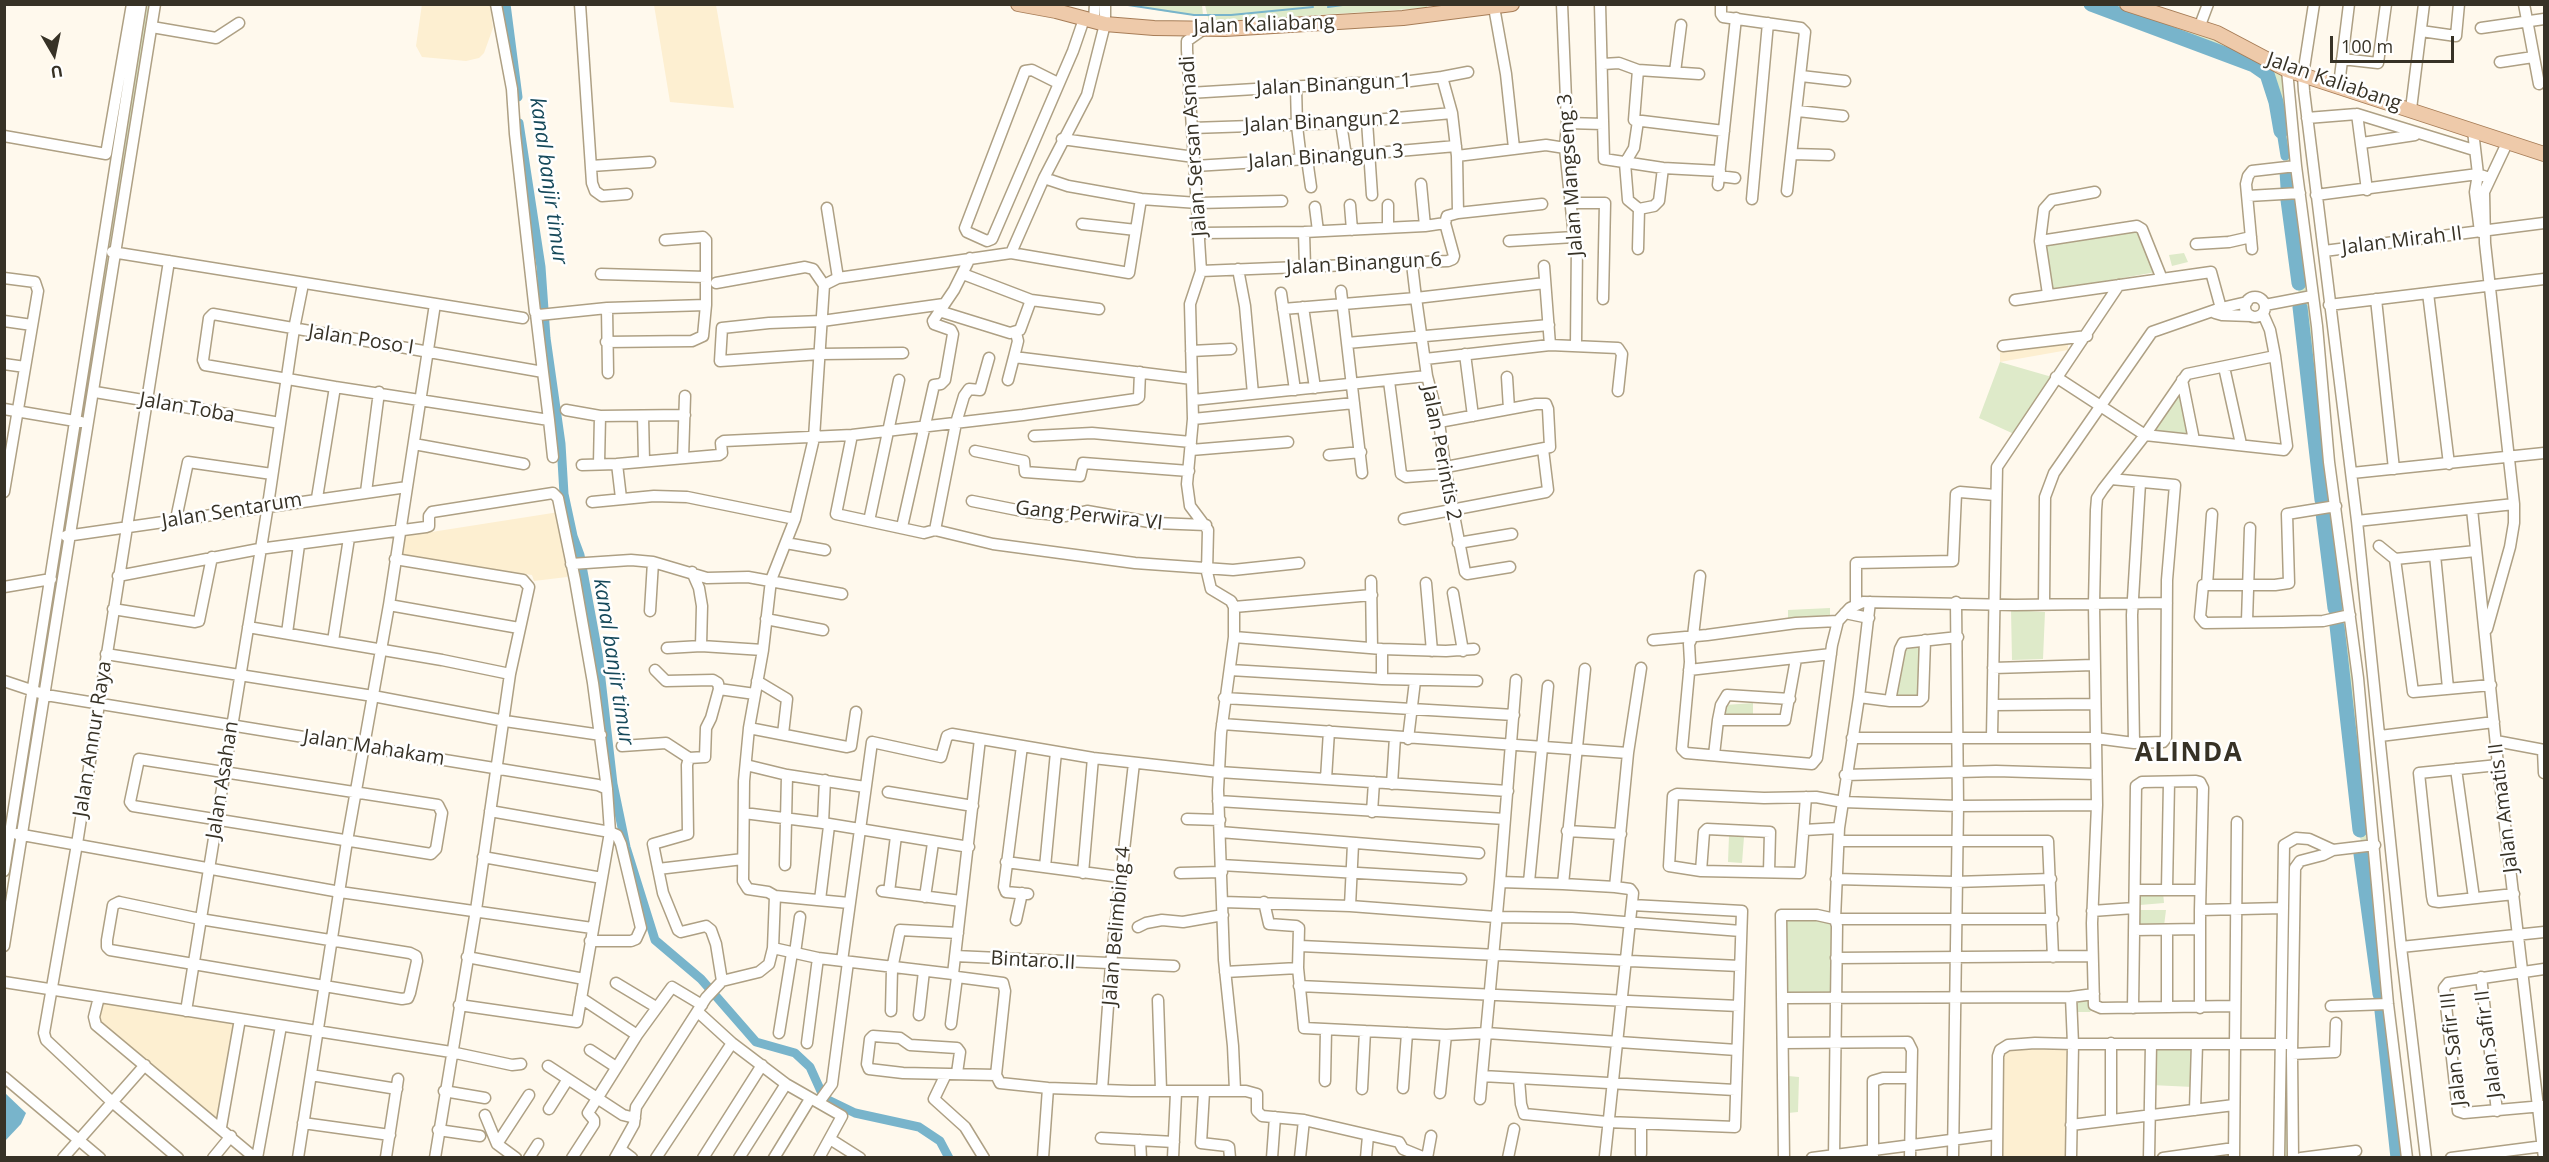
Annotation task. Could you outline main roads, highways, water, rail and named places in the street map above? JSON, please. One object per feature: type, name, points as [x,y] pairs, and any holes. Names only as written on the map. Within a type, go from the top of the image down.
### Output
[{"type":"main road","name":"Jalan Kaliabang","points":[[1018,4],[1204,29],[1403,18],[1512,4]]},
{"type":"main road","name":"Jalan Kaliabang","points":[[2127,4],[2217,33],[2287,70],[2339,85],[2544,154]]},
{"type":"water","points":[[5,1093],[26,1113],[21,1124],[5,1141]]},
{"type":"waterway","name":"kanal banjir timur","points":[[506,4],[518,97]]},
{"type":"waterway","points":[[1328,7],[1350,4]]},
{"type":"waterway","points":[[2091,4],[2254,65],[2267,74],[2276,102],[2281,131]]},
{"type":"waterway","points":[[1128,5],[1194,15],[1231,15],[1313,7]]},
{"type":"waterway","name":"kanal banjir timur","points":[[519,123],[541,267],[546,338],[561,444],[564,494],[573,536],[580,555],[598,653],[613,784],[626,847],[655,940],[701,979],[756,1042],[795,1053],[810,1067],[824,1098],[855,1113],[919,1127],[940,1141],[949,1158]]},
{"type":"waterway","points":[[2281,131],[2285,156]]},
{"type":"waterway","points":[[2287,171],[2288,187]]},
{"type":"waterway","points":[[2288,200],[2299,283]]},
{"type":"waterway","points":[[2300,307],[2322,500]]},
{"type":"waterway","points":[[2323,513],[2335,608]]},
{"type":"waterway","points":[[2337,626],[2360,830]]},
{"type":"waterway","points":[[2361,854],[2380,994]]},
{"type":"waterway","points":[[2382,1011],[2398,1158]]},
{"type":"district","name":"ALINDA","points":[[2189,754]]}]
